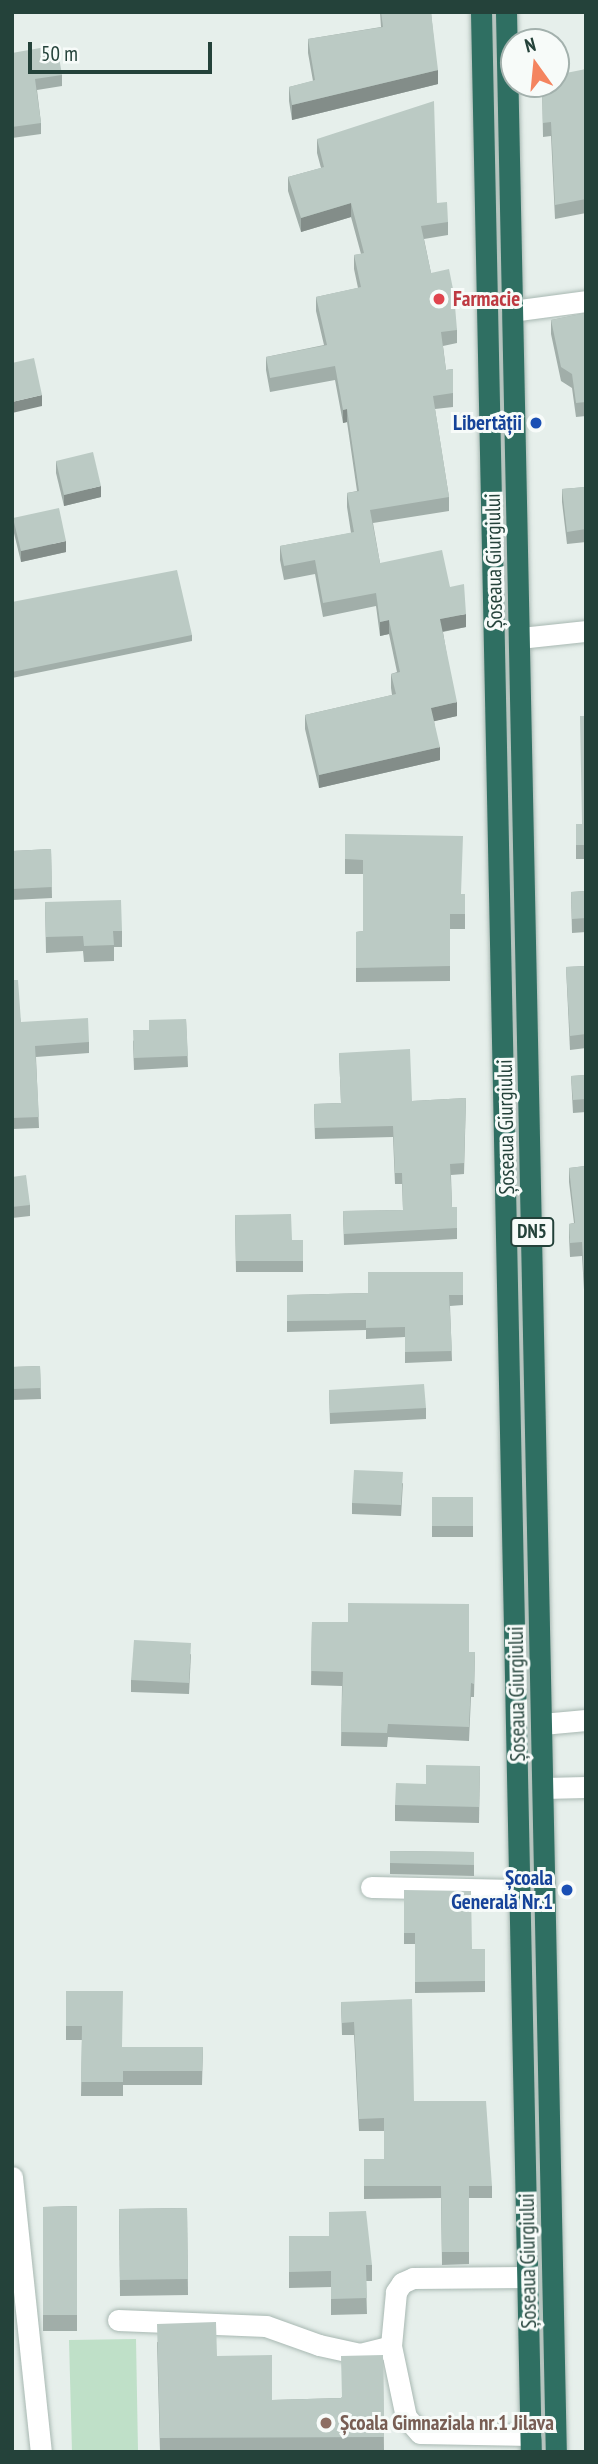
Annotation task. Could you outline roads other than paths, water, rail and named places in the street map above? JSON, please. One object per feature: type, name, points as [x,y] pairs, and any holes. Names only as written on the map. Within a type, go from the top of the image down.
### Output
[{"type":"highway","name":"Șoseaua Giurgiului","points":[[481,12],[517,1890],[531,2444]]},
{"type":"highway","name":"Șoseaua Giurgiului","points":[[506,12],[556,2452]]},
{"type":"street","points":[[512,311],[586,301]]},
{"type":"street","points":[[520,638],[586,631]]},
{"type":"street","points":[[542,1724],[586,1720]]},
{"type":"street","points":[[543,1788],[586,1787]]},
{"type":"street","points":[[371,1887],[517,1890]]},
{"type":"street","points":[[12,2177],[20,2324],[41,2452]]},
{"type":"street","points":[[526,2277],[413,2278],[402,2283],[396,2292],[391,2346],[406,2417],[421,2433],[531,2444]]},
{"type":"street","points":[[118,2320],[266,2326],[319,2346],[360,2354],[391,2346]]},
{"type":"place","name":"Farmacie","points":[[439,299]]},
{"type":"place","name":"Libertății","points":[[536,423]]},
{"type":"place","name":"Școala Generală Nr.1","points":[[567,1890]]},
{"type":"place","name":"Școala Gimnaziala nr.1 Jilava","points":[[326,2423]]}]
